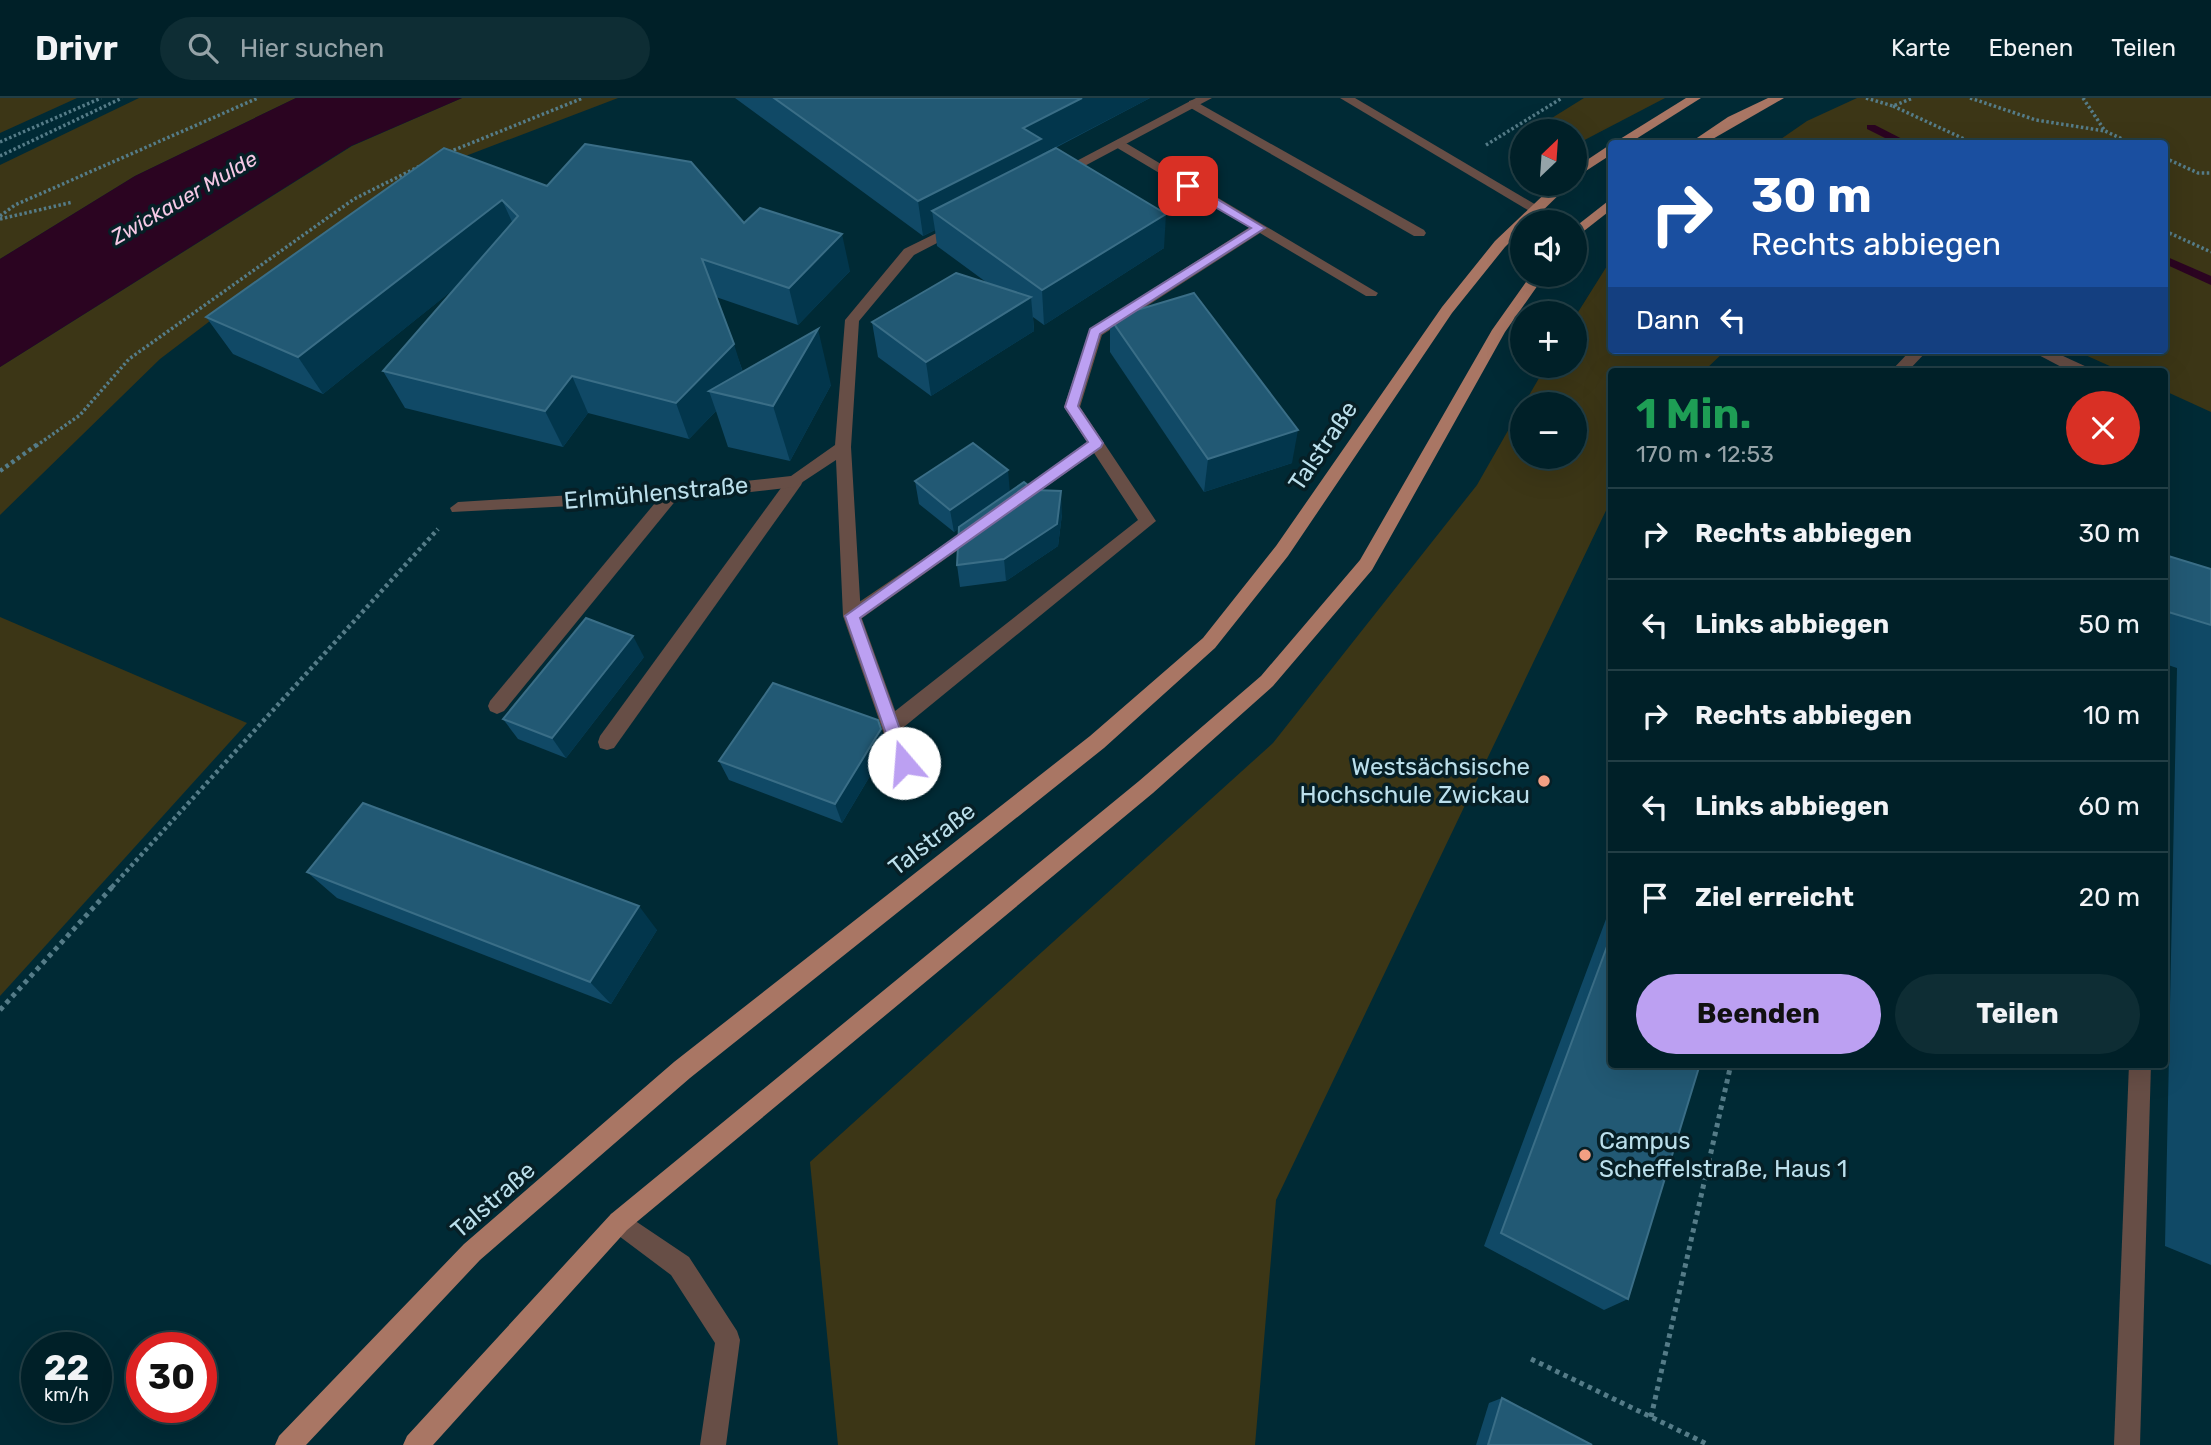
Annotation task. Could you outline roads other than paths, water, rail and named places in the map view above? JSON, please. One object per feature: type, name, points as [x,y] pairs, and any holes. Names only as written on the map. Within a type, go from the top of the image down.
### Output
[{"type":"main road","points":[[1625,140],[1695,98]]},
{"type":"main road","points":[[1700,140],[1778,98]]},
{"type":"main road","points":[[1587,166],[1608,151]]},
{"type":"main road","name":"Talstraße","points":[[288,1445],[472,1252],[682,1070],[1097,742],[1209,643],[1282,551],[1447,310],[1500,244],[1550,196]]},
{"type":"main road","points":[[1587,223],[1608,204]]},
{"type":"main road","points":[[416,1445],[619,1222],[1135,796],[1267,681],[1366,565],[1499,330],[1529,287]]},
{"type":"street","points":[[1346,98],[1535,209]]},
{"type":"street","points":[[1045,181],[1199,101],[1419,233]]},
{"type":"street","points":[[1119,143],[1371,293]]},
{"type":"street","points":[[904,763],[852,616],[843,447],[852,320],[909,252],[971,220]]},
{"type":"street","points":[[892,725],[1148,522],[1072,407],[1095,332],[1259,228]]},
{"type":"street","points":[[1902,368],[1916,354]]},
{"type":"street","points":[[2046,354],[2076,368]]},
{"type":"street","points":[[852,616],[1096,443]]},
{"type":"street","name":"Erlmühlenstraße","points":[[458,508],[671,495],[795,481],[843,447]]},
{"type":"street","points":[[607,742],[795,481]]},
{"type":"street","points":[[2127,1445],[2140,1068]]},
{"type":"street","points":[[619,1222],[680,1266],[728,1340],[713,1445]]},
{"type":"lane","points":[[497,706],[671,495]]},
{"type":"water","name":"Zwickauer Mulde","points":[[296,98],[462,98],[351,146],[0,367],[0,259],[135,176]]},
{"type":"waterway","points":[[1871,127],[1899,140]]},
{"type":"waterway","points":[[2168,261],[2211,281]]},
{"type":"place","name":"Westsächsische Hochschule Zwickau","points":[[1544,781]]},
{"type":"place","name":"Campus Scheffelstraße, Haus 1","points":[[1585,1155]]}]
